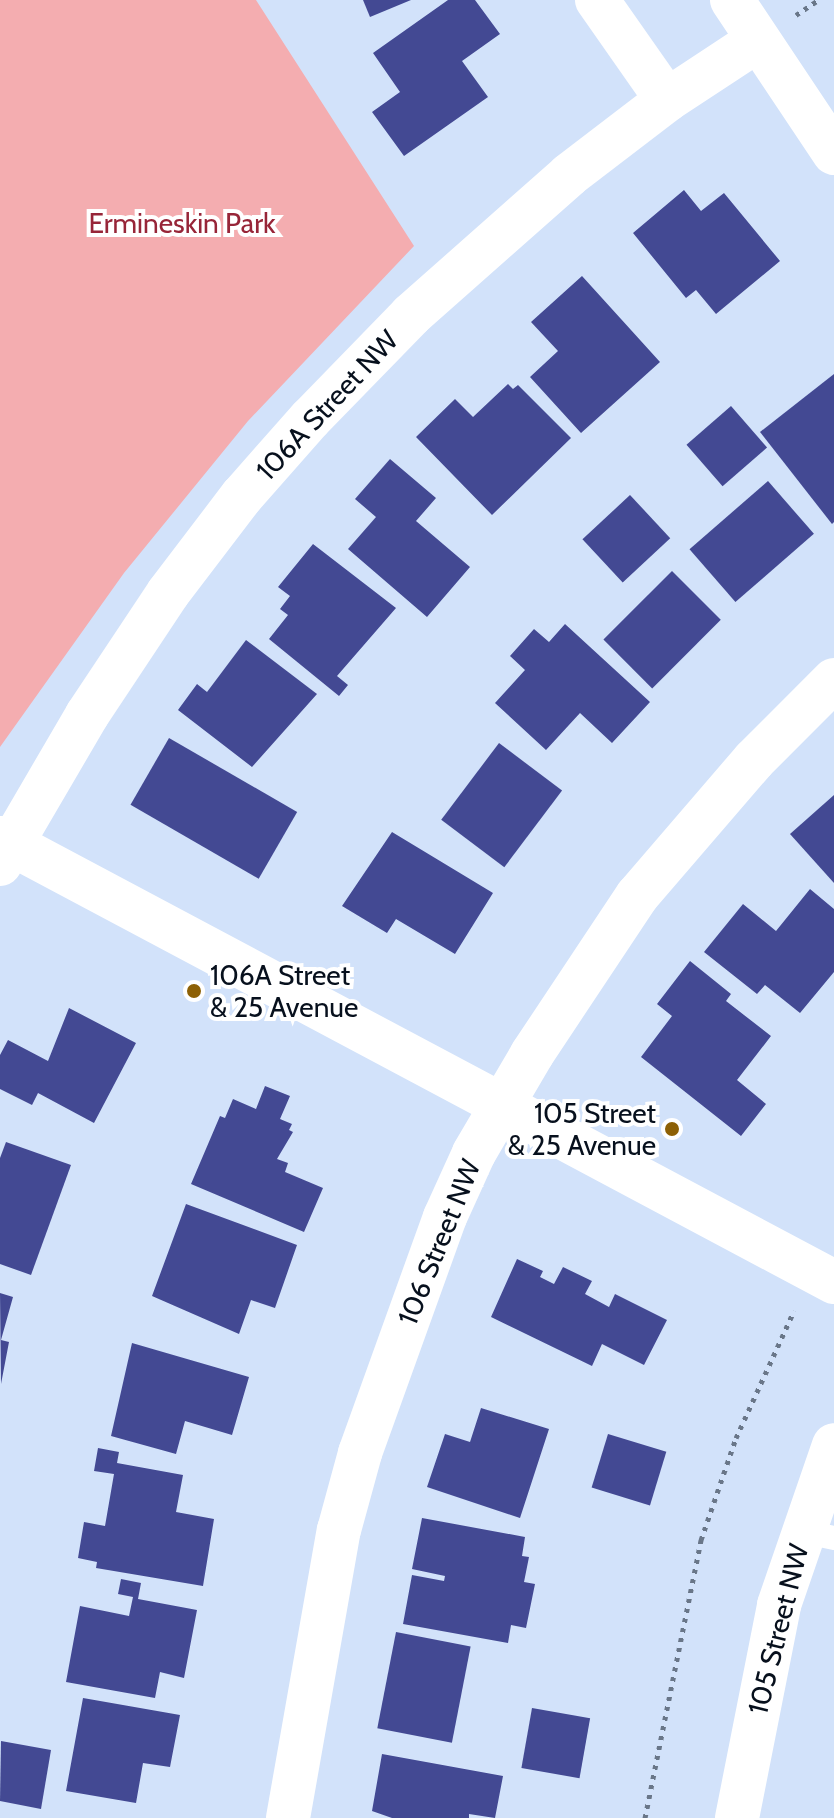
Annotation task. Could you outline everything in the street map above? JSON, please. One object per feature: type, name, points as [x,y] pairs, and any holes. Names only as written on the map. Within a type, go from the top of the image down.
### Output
[{"type":"street","points":[[597,0],[667,100]]},
{"type":"street","points":[[732,0],[834,153]]},
{"type":"street","name":"106A Street NW","points":[[4,848],[135,641],[273,461],[465,266],[569,175],[667,100],[758,40]]},
{"type":"street","name":"106 Street NW","points":[[288,1818],[339,1530],[360,1453],[445,1217],[501,1105],[637,896],[754,760],[834,680]]},
{"type":"street","points":[[4,848],[501,1105],[834,1282]]},
{"type":"street","name":"105 Street NW","points":[[737,1818],[763,1677],[817,1534],[834,1445]]},
{"type":"path","points":[[645,1818],[701,1540],[736,1438],[794,1312]]},
{"type":"green space","name":"Ermineskin Park","points":[[0,0],[256,0],[414,246],[248,421],[124,573],[0,747]]},
{"type":"building","points":[[363,0],[411,0],[370,17]]},
{"type":"building","points":[[448,0],[475,0],[500,34],[462,61],[488,97],[404,156],[372,112],[400,92],[373,53]]},
{"type":"building","points":[[684,190],[701,211],[724,193],[780,261],[716,314],[696,290],[686,298],[633,233]]},
{"type":"building","points":[[582,276],[660,362],[581,433],[530,377],[558,351],[531,322]]},
{"type":"building","points":[[834,374],[834,522],[832,524],[760,432]]},
{"type":"building","points":[[508,384],[513,389],[518,385],[571,438],[492,515],[416,437],[455,399],[473,417]]},
{"type":"building","points":[[731,406],[767,448],[723,486],[686,445]]},
{"type":"building","points":[[390,459],[436,498],[416,521],[470,567],[427,617],[348,549],[376,517],[355,499]]},
{"type":"building","points":[[768,481],[814,534],[735,602],[690,549]]},
{"type":"building","points":[[630,495],[670,538],[623,582],[582,539]]},
{"type":"building","points":[[313,544],[396,608],[337,676],[348,685],[339,696],[269,639],[288,615],[280,609],[290,596],[278,587]]},
{"type":"building","points":[[672,571],[721,620],[652,688],[603,640]]},
{"type":"building","points":[[565,624],[650,702],[612,743],[580,713],[546,750],[495,703],[525,670],[510,656],[534,629],[549,642]]},
{"type":"building","points":[[246,640],[317,694],[252,767],[178,710],[197,684],[207,692]]},
{"type":"building","points":[[169,738],[297,812],[259,879],[130,805]]},
{"type":"building","points":[[499,743],[562,791],[504,867],[441,820]]},
{"type":"building","points":[[834,795],[834,883],[790,834]]},
{"type":"building","points":[[392,832],[493,893],[455,954],[396,919],[387,933],[342,906]]},
{"type":"building","points":[[810,889],[834,909],[834,972],[800,1013],[765,985],[757,994],[704,952],[743,904],[776,931]]},
{"type":"building","points":[[690,961],[731,994],[726,1001],[771,1036],[737,1080],[766,1104],[741,1136],[641,1057],[672,1016],[657,1004]]},
{"type":"building","points":[[69,1008],[136,1043],[94,1123],[38,1093],[32,1105],[0,1089],[0,1055],[8,1040],[48,1061]]},
{"type":"building","points":[[265,1086],[290,1096],[280,1119],[292,1124],[289,1130],[293,1132],[277,1159],[288,1163],[285,1172],[323,1188],[304,1232],[191,1184],[220,1116],[225,1118],[233,1099],[256,1109]]},
{"type":"building","points":[[6,1142],[71,1165],[31,1275],[0,1264],[0,1158]]},
{"type":"building","points":[[186,1204],[297,1245],[275,1308],[251,1300],[239,1334],[152,1296]]},
{"type":"building","points":[[517,1259],[543,1271],[540,1277],[554,1284],[563,1267],[592,1281],[585,1294],[609,1307],[615,1294],[667,1320],[644,1365],[602,1344],[592,1366],[491,1317]]},
{"type":"building","points":[[0,1293],[13,1297],[1,1340],[9,1342],[1,1384]]},
{"type":"building","points":[[132,1343],[249,1377],[232,1435],[185,1421],[176,1454],[111,1436]]},
{"type":"building","points":[[481,1408],[549,1429],[520,1518],[427,1487],[445,1434],[470,1442]]},
{"type":"building","points":[[608,1434],[666,1452],[650,1505],[592,1488]]},
{"type":"building","points":[[98,1448],[119,1452],[117,1463],[183,1475],[176,1512],[214,1519],[203,1586],[96,1568],[97,1562],[78,1558],[84,1522],[105,1526],[114,1474],[94,1471]]},
{"type":"building","points":[[422,1518],[525,1537],[522,1556],[529,1557],[524,1582],[535,1584],[526,1628],[511,1625],[508,1643],[403,1624],[412,1575],[444,1581],[445,1576],[412,1569]]},
{"type":"building","points":[[121,1579],[141,1583],[138,1599],[197,1610],[184,1678],[160,1672],[155,1698],[66,1682],[80,1606],[129,1616],[133,1597],[118,1594]]},
{"type":"building","points":[[396,1632],[471,1647],[452,1743],[377,1728]]},
{"type":"building","points":[[83,1698],[180,1715],[170,1767],[143,1763],[136,1803],[66,1791]]},
{"type":"building","points":[[532,1708],[590,1718],[580,1778],[521,1768]]},
{"type":"building","points":[[1,1741],[51,1750],[41,1809],[0,1801]]},
{"type":"building","points":[[382,1754],[503,1776],[495,1818],[469,1814],[469,1818],[392,1818],[372,1811]]},
{"type":"place","name":"106A Street & 25 Avenue","points":[[194,991]]},
{"type":"place","name":"105 Street & 25 Avenue","points":[[672,1129]]}]
